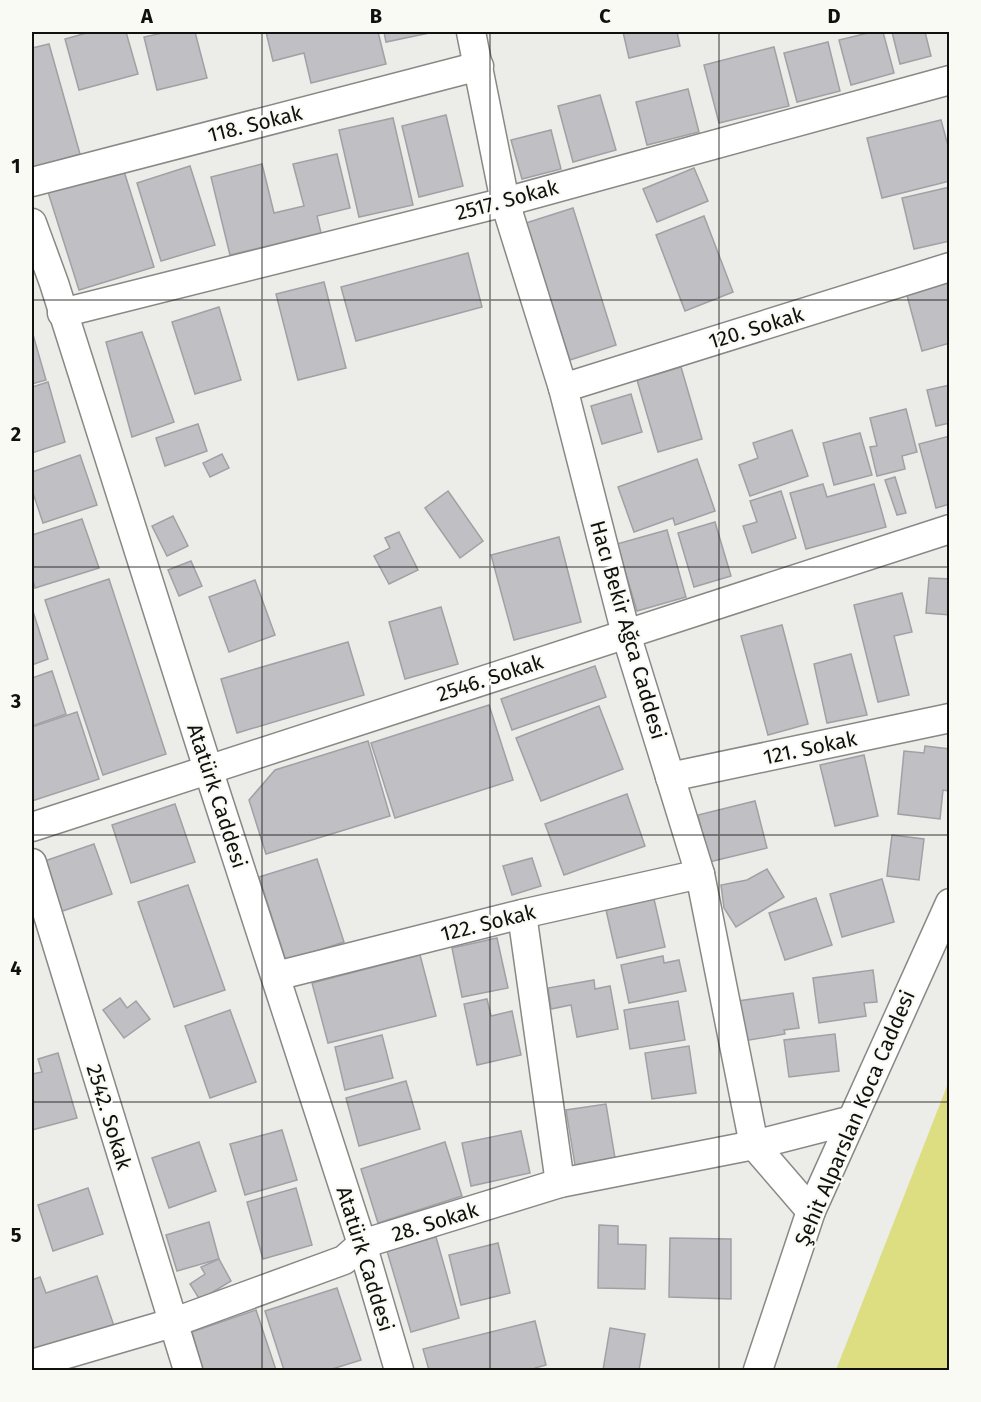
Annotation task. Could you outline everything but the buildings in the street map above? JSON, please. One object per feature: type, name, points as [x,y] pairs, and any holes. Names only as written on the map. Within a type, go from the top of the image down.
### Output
[{"type":"street","name":"Hacı Bekir Ağca Caddesi","points":[[471,32],[505,202],[564,388],[626,634],[700,874],[754,1145],[811,1211]]},
{"type":"street","name":"118. Sokak","points":[[32,182],[479,66]]},
{"type":"street","name":"2517. Sokak","points":[[62,313],[505,202],[950,80]]},
{"type":"street","name":"Atatürk Caddesi","points":[[32,223],[43,286],[62,313],[362,1244],[399,1371]]},
{"type":"street","name":"120. Sokak","points":[[564,388],[950,267]]},
{"type":"street","name":"2546. Sokak","points":[[32,827],[950,529]]},
{"type":"street","name":"121. Sokak","points":[[670,777],[950,718]]},
{"type":"street","name":"2542. Sokak","points":[[32,863],[188,1371]]},
{"type":"street","name":"122. Sokak","points":[[276,976],[522,914],[700,874]]},
{"type":"street","name":"Şehit Alparslan Koca Caddesi","points":[[758,1371],[811,1211],[950,903]]},
{"type":"street","points":[[522,914],[560,1183]]},
{"type":"street","name":"28. Sokak","points":[[32,1364],[172,1323],[344,1260],[362,1244],[560,1183],[754,1145],[852,1120]]},
{"type":"shaded area","points":[[949,1081],[949,1370],[836,1370]]}]
